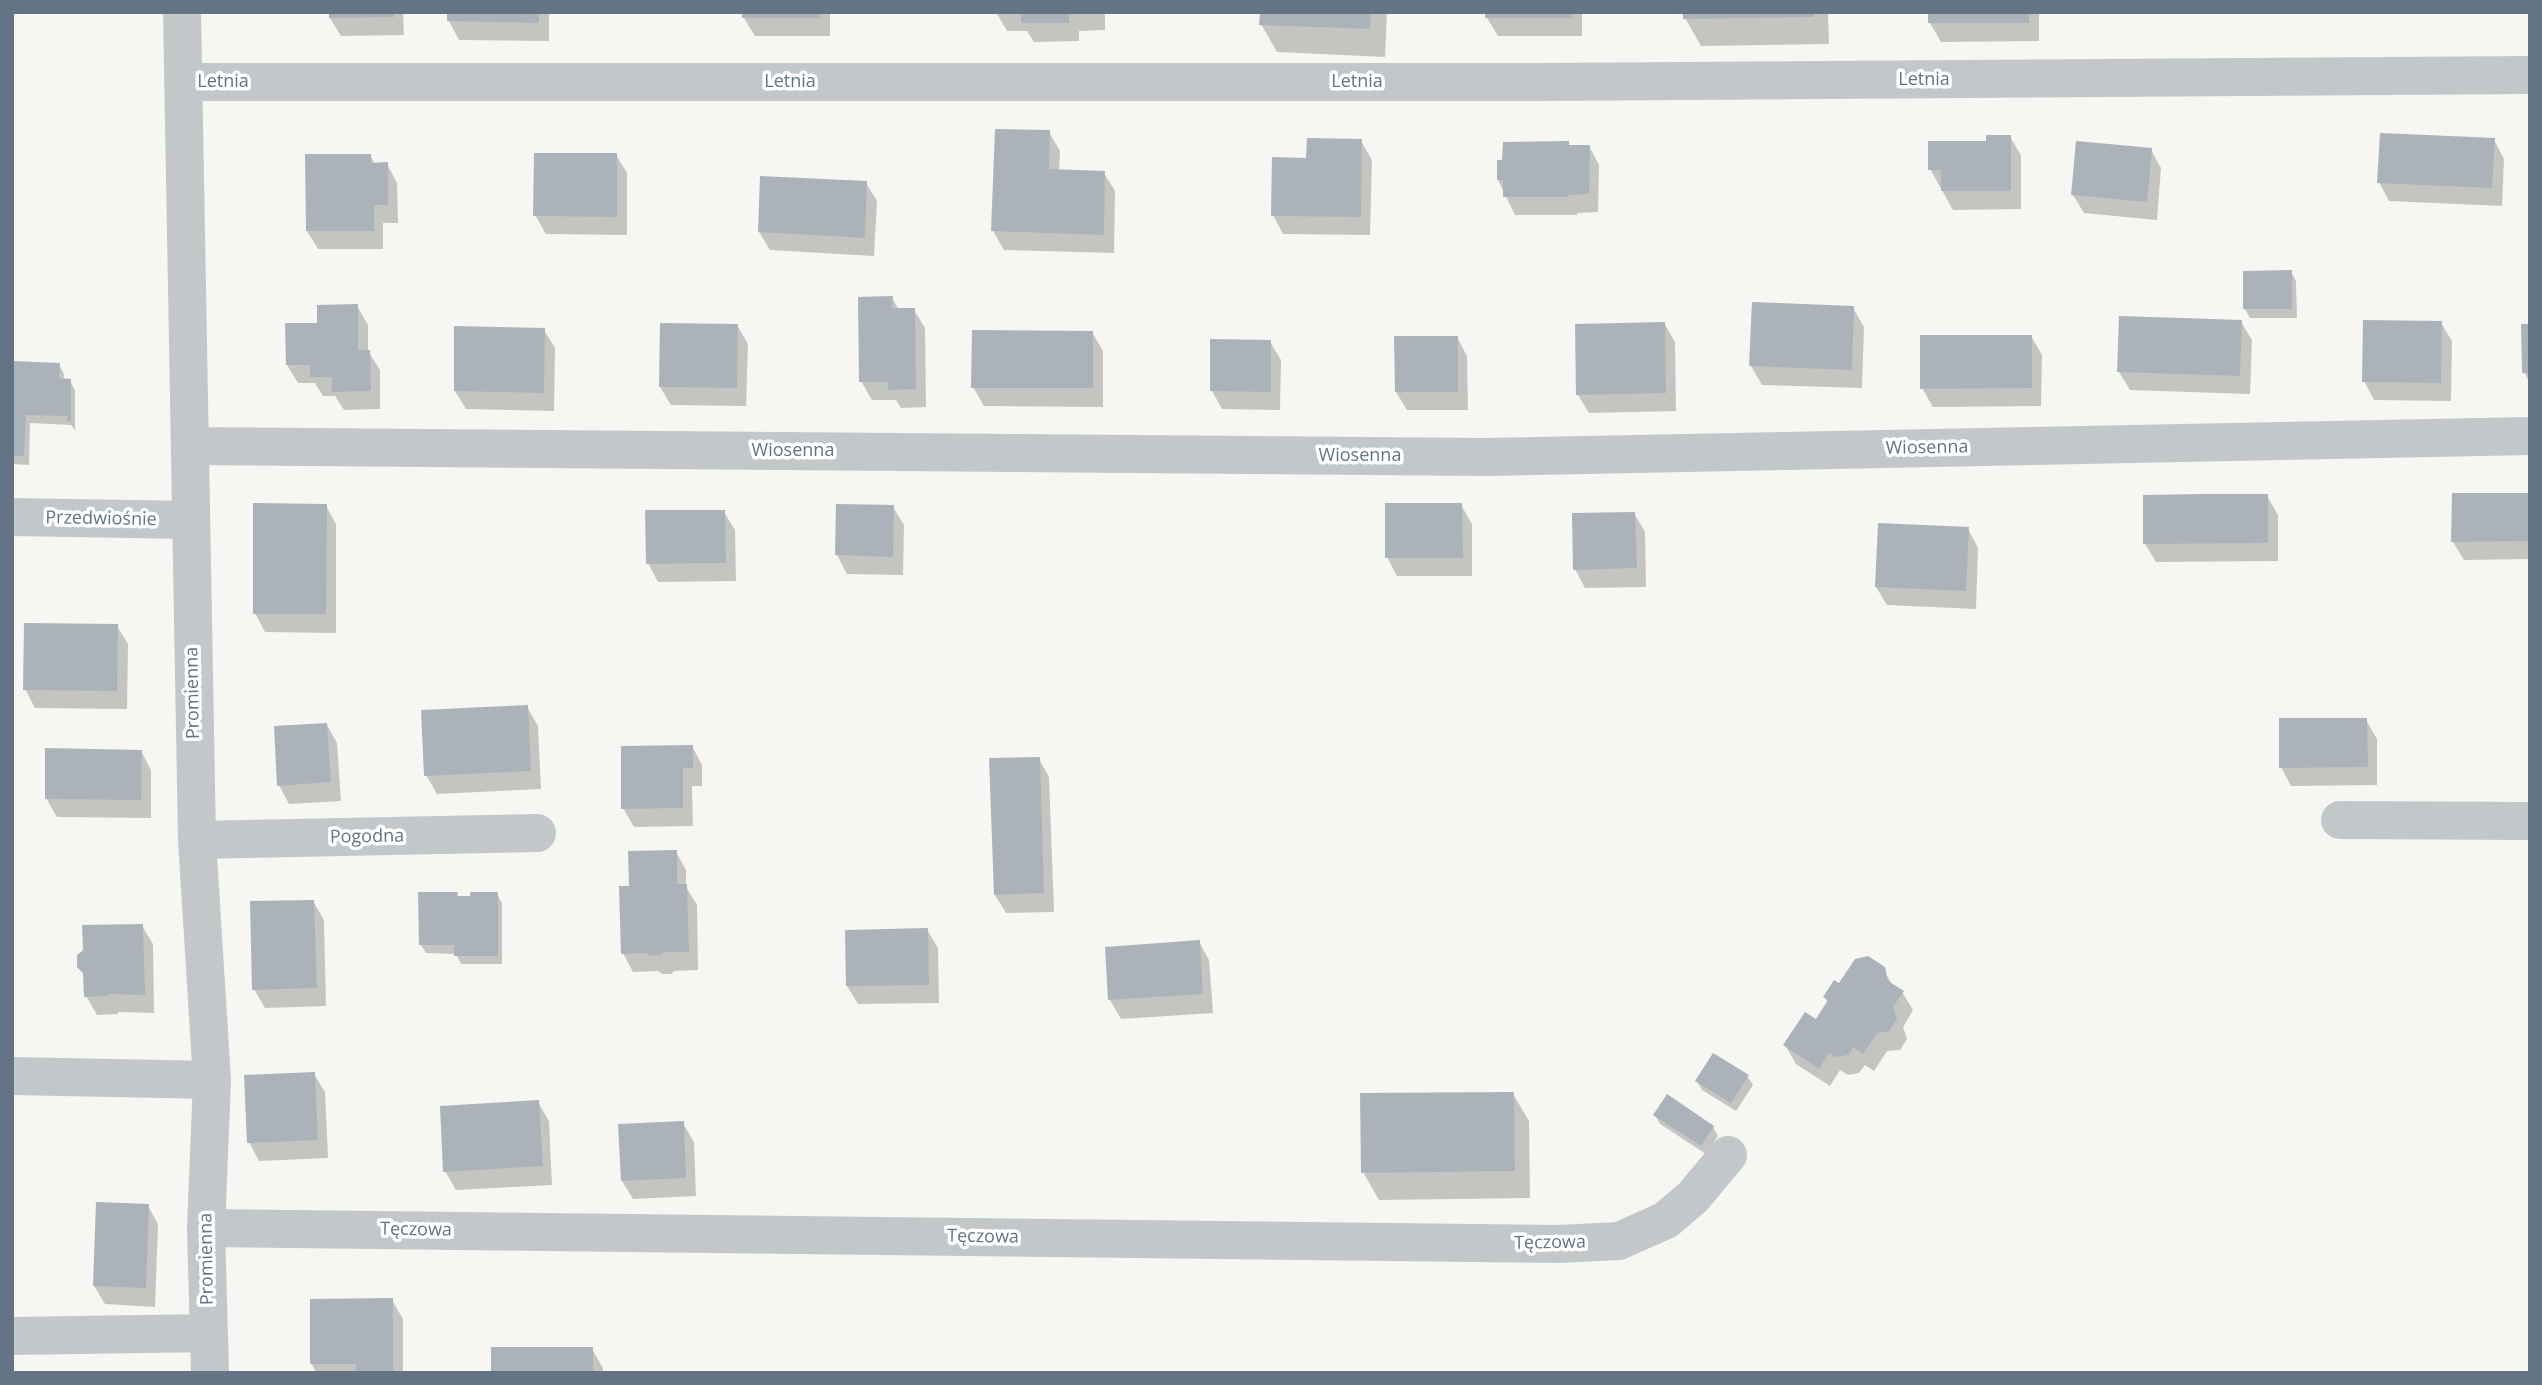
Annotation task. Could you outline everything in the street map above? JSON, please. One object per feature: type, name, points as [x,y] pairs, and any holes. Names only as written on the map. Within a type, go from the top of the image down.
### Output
[{"type":"street","name":"Promienna","points":[[182,12],[197,840],[212,1080],[206,1228],[210,1373]]},
{"type":"street","name":"Letnia","points":[[184,82],[1541,82],[2530,75]]},
{"type":"street","name":"Wiosenna","points":[[190,446],[1486,457],[2530,436]]},
{"type":"street","name":"Przedwiośnie","points":[[12,517],[190,520]]},
{"type":"street","points":[[2340,820],[2530,821]]},
{"type":"street","name":"Pogodna","points":[[197,840],[537,833]]},
{"type":"street","points":[[12,1076],[212,1080]]},
{"type":"street","name":"Tęczowa","points":[[206,1228],[1558,1244],[1619,1241],[1666,1220],[1693,1197],[1728,1155]]},
{"type":"street","points":[[12,1336],[209,1333]]},
{"type":"building","points":[[329,12],[394,12],[394,17],[329,18]]},
{"type":"building","points":[[447,12],[539,12],[539,23],[447,21]]},
{"type":"building","points":[[742,12],[820,12],[820,18],[742,18]]},
{"type":"building","points":[[1021,12],[1069,12],[1069,23],[1021,23]]},
{"type":"building","points":[[1260,12],[1371,12],[1370,29],[1259,25]]},
{"type":"building","points":[[1485,12],[1572,12],[1572,18],[1485,18]]},
{"type":"building","points":[[1683,12],[1814,12],[1814,17],[1683,19]]},
{"type":"building","points":[[1928,12],[2029,12],[2029,23],[1928,23]]},
{"type":"building","points":[[995,129],[1050,130],[1049,169],[1105,171],[1104,235],[991,231]]},
{"type":"building","points":[[2380,133],[2495,138],[2492,188],[2377,183]]},
{"type":"building","points":[[1986,135],[2011,135],[2011,191],[1941,191],[1941,170],[1928,170],[1928,141],[1986,141]]},
{"type":"building","points":[[1307,138],[1362,139],[1361,217],[1271,216],[1272,157],[1306,158]]},
{"type":"building","points":[[1569,141],[1569,145],[1590,145],[1589,194],[1568,197],[1503,197],[1503,180],[1497,180],[1497,160],[1502,160],[1503,142]]},
{"type":"building","points":[[2076,141],[2152,148],[2147,202],[2071,195]]},
{"type":"building","points":[[534,153],[617,153],[617,217],[533,216]]},
{"type":"building","points":[[305,154],[371,154],[371,163],[388,162],[388,205],[374,205],[374,231],[306,231]]},
{"type":"building","points":[[760,176],[867,181],[865,238],[758,232]]},
{"type":"building","points":[[2292,270],[2292,309],[2243,309],[2243,271]]},
{"type":"building","points":[[893,296],[892,308],[915,308],[916,389],[888,390],[888,382],[859,382],[858,297]]},
{"type":"building","points":[[1752,302],[1854,306],[1852,370],[1749,366]]},
{"type":"building","points":[[358,304],[358,350],[370,350],[371,391],[331,392],[332,377],[310,377],[310,365],[286,365],[285,323],[317,323],[317,305]]},
{"type":"building","points":[[2119,316],[2242,320],[2240,376],[2117,372]]},
{"type":"building","points":[[2363,320],[2442,321],[2441,383],[2362,382]]},
{"type":"building","points":[[1665,322],[1666,393],[1576,395],[1575,324]]},
{"type":"building","points":[[660,323],[738,324],[737,388],[659,387]]},
{"type":"building","points":[[2521,324],[2530,324],[2530,373],[2522,373]]},
{"type":"building","points":[[454,326],[545,328],[544,393],[454,391]]},
{"type":"building","points":[[972,330],[1093,331],[1093,388],[971,388]]},
{"type":"building","points":[[1920,335],[2032,335],[2032,388],[1920,389]]},
{"type":"building","points":[[1394,336],[1458,336],[1458,392],[1395,392]]},
{"type":"building","points":[[1210,339],[1271,340],[1271,392],[1210,391]]},
{"type":"building","points":[[12,361],[60,363],[59,378],[71,379],[71,421],[67,421],[68,416],[26,415],[24,456],[12,456]]},
{"type":"building","points":[[2452,493],[2530,493],[2530,541],[2451,542]]},
{"type":"building","points":[[2268,494],[2268,543],[2143,544],[2143,495]]},
{"type":"building","points":[[253,503],[327,504],[326,614],[253,614]]},
{"type":"building","points":[[1385,503],[1462,503],[1463,558],[1385,558]]},
{"type":"building","points":[[836,504],[894,505],[893,557],[835,555]]},
{"type":"building","points":[[645,510],[725,510],[726,563],[646,564]]},
{"type":"building","points":[[1635,512],[1637,568],[1573,570],[1572,513]]},
{"type":"building","points":[[1878,523],[1969,527],[1966,591],[1875,587]]},
{"type":"building","points":[[24,623],[118,624],[117,691],[23,690]]},
{"type":"building","points":[[528,705],[531,771],[424,776],[421,710]]},
{"type":"building","points":[[2279,718],[2367,718],[2368,767],[2279,768]]},
{"type":"building","points":[[327,723],[331,782],[277,786],[274,726]]},
{"type":"building","points":[[693,745],[693,768],[683,768],[683,808],[621,809],[621,746]]},
{"type":"building","points":[[45,748],[142,750],[141,800],[45,799]]},
{"type":"building","points":[[1040,757],[1044,893],[994,895],[989,758]]},
{"type":"building","points":[[677,850],[677,884],[687,884],[689,952],[664,952],[650,956],[646,953],[621,954],[619,886],[629,886],[628,851]]},
{"type":"building","points":[[418,892],[458,892],[457,896],[470,896],[470,892],[498,892],[498,956],[454,956],[454,945],[419,945]]},
{"type":"building","points":[[314,900],[317,988],[252,990],[250,901]]},
{"type":"building","points":[[143,924],[145,995],[108,994],[84,997],[83,973],[77,967],[77,955],[83,950],[82,925]]},
{"type":"building","points":[[928,928],[929,985],[846,986],[845,930]]},
{"type":"building","points":[[1200,940],[1203,994],[1108,1000],[1105,947]]},
{"type":"building","points":[[1868,956],[1885,967],[1888,981],[1904,991],[1893,1007],[1897,1019],[1889,1031],[1877,1033],[1863,1054],[1853,1047],[1848,1055],[1836,1057],[1829,1053],[1819,1069],[1783,1045],[1805,1012],[1816,1019],[1828,1000],[1823,997],[1834,980],[1839,983],[1855,959]]},
{"type":"building","points":[[1713,1053],[1749,1075],[1731,1103],[1695,1081]]},
{"type":"building","points":[[315,1072],[318,1140],[247,1143],[244,1075]]},
{"type":"building","points":[[1514,1092],[1515,1171],[1361,1173],[1360,1093]]},
{"type":"building","points":[[1667,1094],[1714,1126],[1701,1146],[1653,1115]]},
{"type":"building","points":[[539,1100],[543,1166],[443,1172],[440,1106]]},
{"type":"building","points":[[684,1121],[686,1178],[621,1181],[618,1124]]},
{"type":"building","points":[[96,1202],[149,1204],[146,1288],[93,1286]]},
{"type":"building","points":[[393,1298],[393,1373],[356,1373],[356,1364],[310,1364],[310,1299]]},
{"type":"building","points":[[491,1347],[593,1347],[593,1373],[491,1373]]}]
